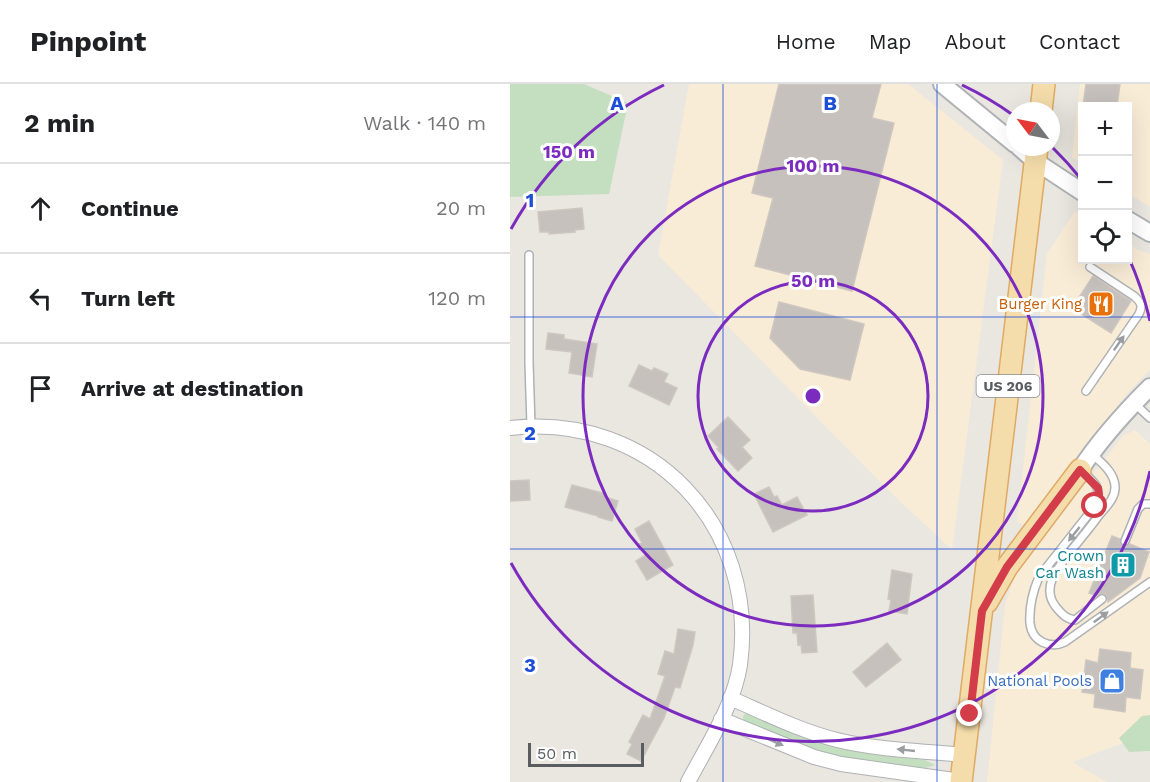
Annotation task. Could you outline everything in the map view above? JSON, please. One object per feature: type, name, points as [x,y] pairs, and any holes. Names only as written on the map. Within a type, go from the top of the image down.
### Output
[{"type":"main road","points":[[1042,102],[1044,84]]},
{"type":"main road","name":"US 206","points":[[961,782],[1036,156]]},
{"type":"main road","points":[[982,611],[1007,567],[1085,461]]},
{"type":"street","points":[[942,84],[1006,137]]},
{"type":"street","points":[[1038,156],[1078,188]]},
{"type":"street","points":[[1132,222],[1150,233]]},
{"type":"street","points":[[1085,461],[1117,420],[1150,387]]},
{"type":"street","points":[[510,428],[531,425],[567,428],[613,440],[653,461],[685,487],[715,526],[740,597],[742,623],[740,667],[735,688],[721,719],[688,782]]},
{"type":"street","points":[[730,698],[837,740],[872,746],[964,755]]},
{"type":"street","points":[[721,719],[795,750],[832,762],[961,782]]},
{"type":"lane","points":[[529,255],[531,425]]},
{"type":"lane","points":[[1086,391],[1139,314],[1142,305],[1134,296],[1090,267]]},
{"type":"lane","points":[[1134,403],[1150,418]]},
{"type":"lane","points":[[1085,461],[1099,495],[1095,506],[1039,577],[1034,589],[1031,615],[1030,626],[1033,633],[1044,644],[1058,646],[1150,582]]},
{"type":"lane","points":[[1085,461],[1107,467],[1115,488],[1109,503],[1056,570],[1050,584],[1050,594],[1053,603],[1063,616],[1075,620],[1102,599]]},
{"type":"lane","points":[[1125,541],[1138,509],[1143,504],[1150,504]]},
{"type":"shaded area","points":[[689,84],[908,84],[1003,160],[952,550],[886,488],[658,255]]},
{"type":"shaded area","points":[[1080,84],[1150,84],[1150,207],[1132,196],[1132,102],[1078,102]]},
{"type":"shaded area","points":[[1078,102],[1078,161],[1072,157]]},
{"type":"shaded area","points":[[1075,211],[1078,213],[1078,264],[1132,264],[1132,246],[1150,254],[1150,369],[1126,395],[1023,525],[1017,522],[1047,254]]},
{"type":"shaded area","points":[[1135,430],[1149,443],[1150,447],[1150,733],[1072,762],[1107,782],[987,782],[1005,605],[1014,578],[1123,436]]},
{"type":"green space","points":[[510,84],[584,84],[628,103],[609,194],[510,197]]},
{"type":"green space","points":[[746,713],[824,745],[862,753],[925,760],[935,765],[926,768],[877,763],[829,754],[806,747],[743,720]]},
{"type":"green space","points":[[1150,715],[1150,751],[1129,752],[1119,738],[1142,716]]},
{"type":"building","points":[[779,84],[881,84],[872,118],[894,123],[852,291],[755,266],[773,198],[752,193]]},
{"type":"building","points":[[1086,84],[1120,84],[1118,102],[1084,102]]},
{"type":"building","points":[[582,208],[584,229],[549,234],[549,232],[540,232],[538,212]]},
{"type":"building","name":"Burger King","points":[[1093,276],[1131,301],[1111,333],[1072,308]]},
{"type":"building","points":[[779,302],[864,324],[850,380],[800,369],[770,338]]},
{"type":"building","points":[[548,333],[564,335],[564,339],[597,344],[592,377],[569,373],[572,352],[546,349]]},
{"type":"building","points":[[639,365],[652,371],[654,368],[668,374],[664,382],[677,388],[669,405],[629,386]]},
{"type":"building","points":[[728,417],[750,440],[742,447],[752,458],[738,471],[708,436]]},
{"type":"building","points":[[529,480],[530,500],[510,501],[510,481]]},
{"type":"building","points":[[572,485],[606,494],[605,497],[618,501],[612,521],[565,507]]},
{"type":"building","points":[[769,487],[774,497],[777,496],[782,505],[797,497],[807,515],[773,532],[754,494]]},
{"type":"building","points":[[649,521],[673,565],[647,580],[636,561],[646,555],[639,544],[642,543],[635,529]]},
{"type":"building","name":"Crown Car Wash","points":[[1112,536],[1120,539],[1122,546],[1130,544],[1149,552],[1140,578],[1108,602],[1105,594],[1097,596],[1089,593]]},
{"type":"building","points":[[892,570],[912,574],[907,614],[889,611],[891,600],[888,599]]},
{"type":"building","points":[[813,595],[817,652],[802,653],[801,644],[798,645],[797,633],[793,633],[791,596]]},
{"type":"building","points":[[678,629],[695,632],[693,645],[680,688],[675,687],[664,718],[641,761],[627,754],[632,744],[629,742],[643,715],[650,719],[665,676],[658,674],[665,651],[674,654]]},
{"type":"building","points":[[887,643],[901,660],[866,687],[853,672]]},
{"type":"building","name":"National Pools","points":[[1100,649],[1131,653],[1130,668],[1143,670],[1140,699],[1126,697],[1125,712],[1094,707],[1095,694],[1082,692],[1086,660],[1098,663]]},
{"type":"place","name":"Burger King","points":[[1101,304]]},
{"type":"place","name":"Crown Car Wash","points":[[1123,565]]},
{"type":"place","name":"National Pools","points":[[1112,681]]},
{"type":"route","points":[[970,714],[982,611],[1007,567],[1080,470],[1098,488],[1099,495],[1095,506]]}]
